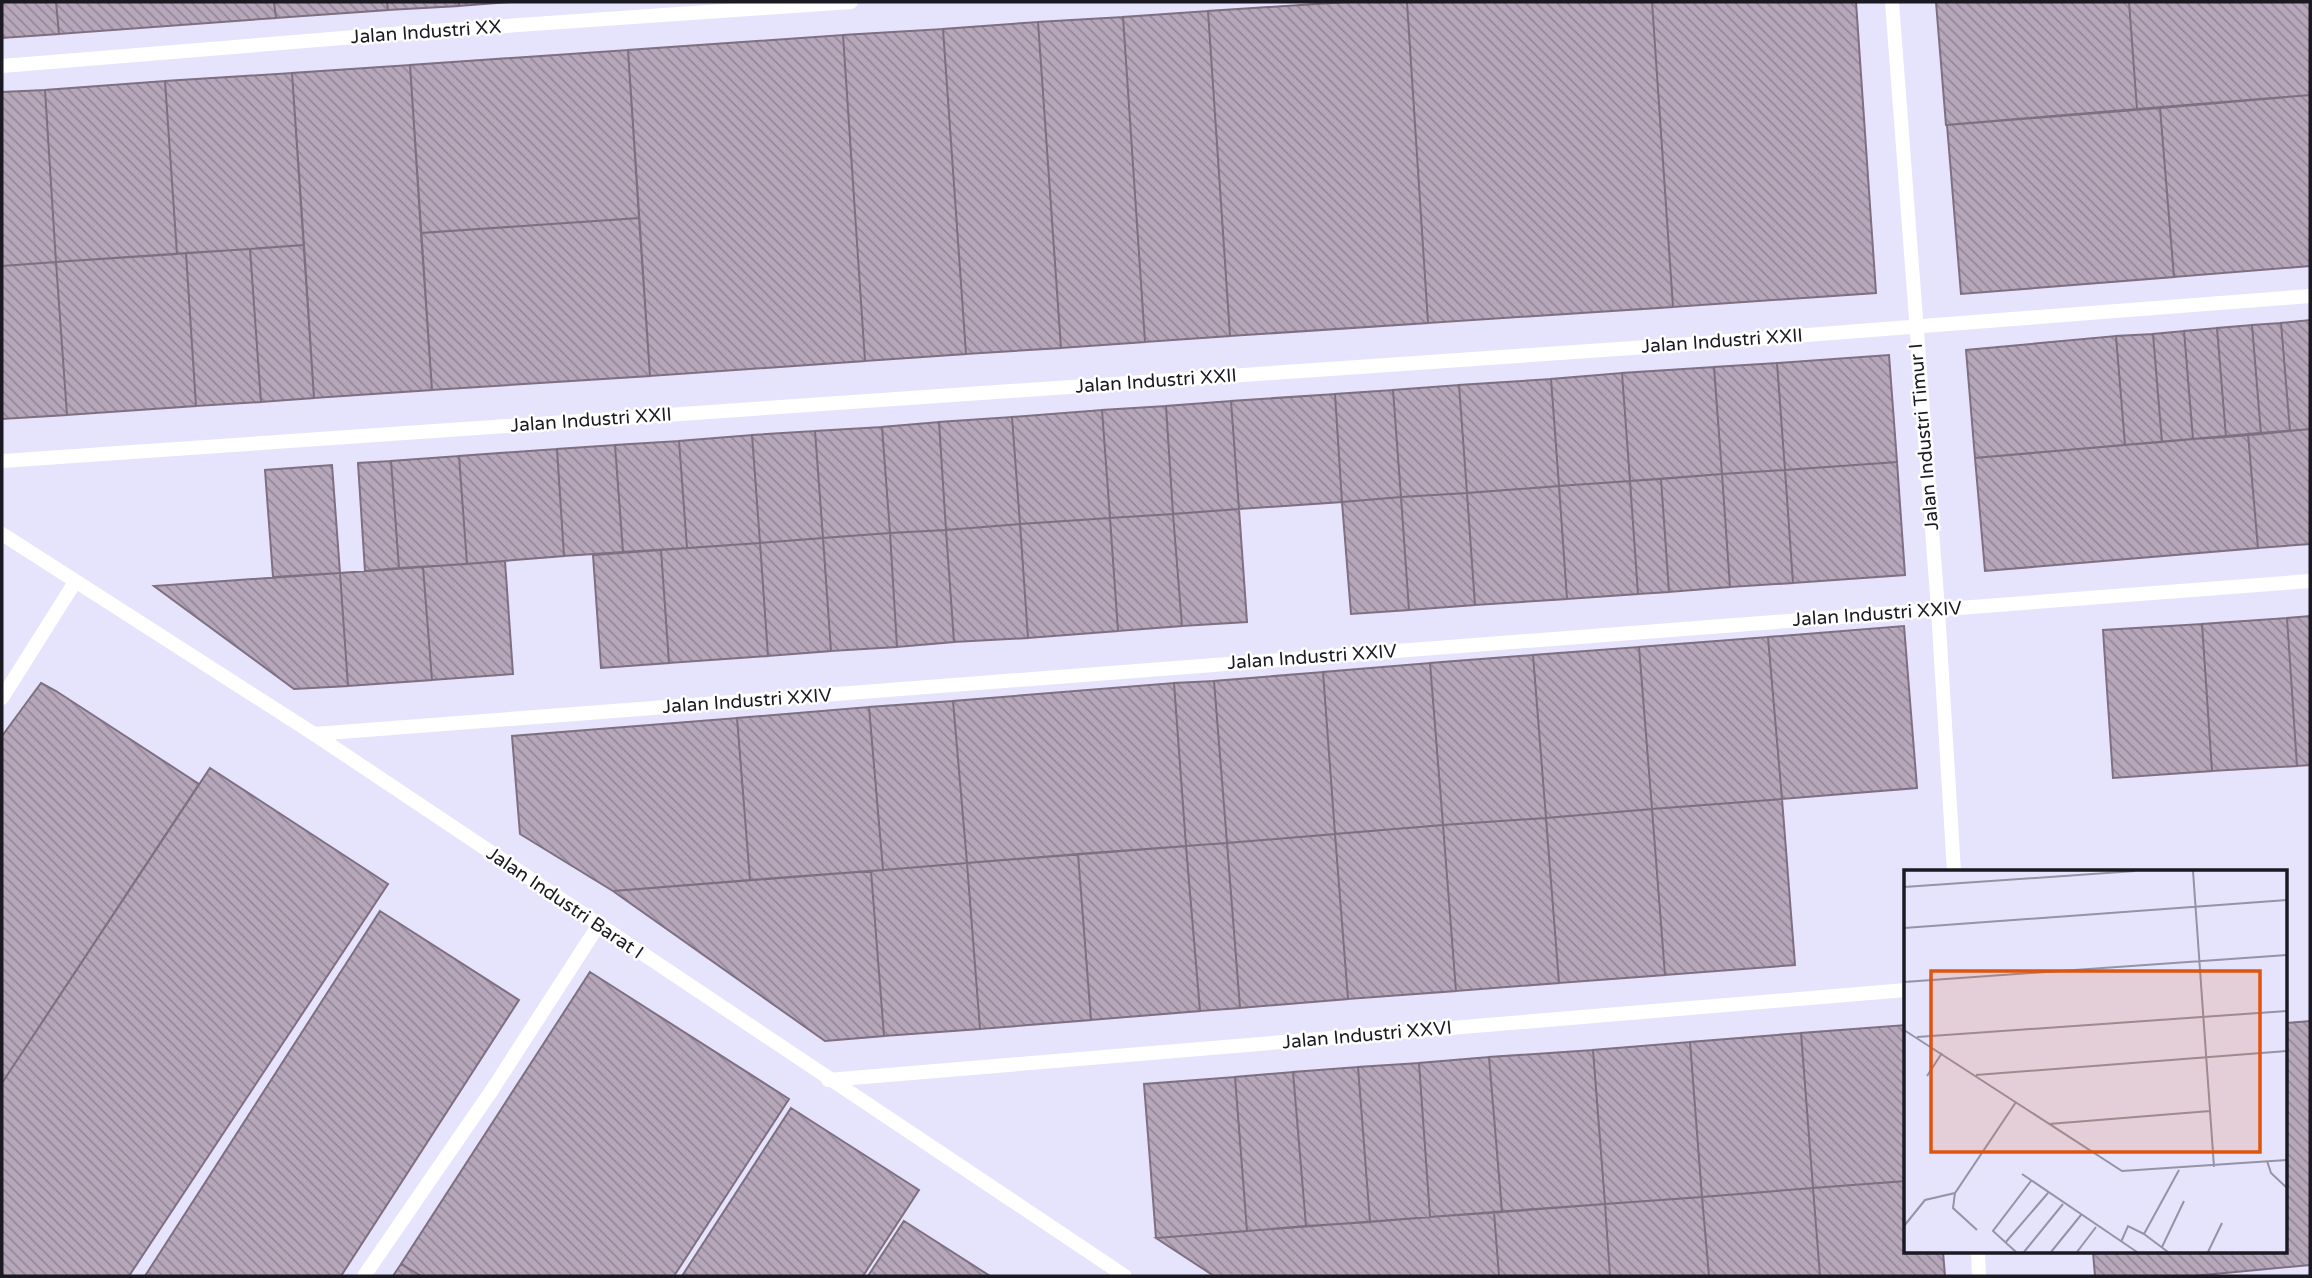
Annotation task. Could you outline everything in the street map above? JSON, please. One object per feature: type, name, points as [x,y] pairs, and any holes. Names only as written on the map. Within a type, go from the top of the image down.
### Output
[{"type":"lane","name":"Jalan Industri XX","points":[[2,66],[417,32],[850,2]]},
{"type":"lane","name":"Jalan Industri Timur I","points":[[1892,2],[1938,609],[1954,870]]},
{"type":"lane","name":"Jalan Industri XXII","points":[[2,461],[1690,344],[2310,296]]},
{"type":"lane","name":"Jalan Industri Barat I","points":[[2,534],[314,734],[1125,1276]]},
{"type":"lane","points":[[2,698],[75,582]]},
{"type":"lane","name":"Jalan Industri XXIV","points":[[314,734],[2310,582]]},
{"type":"lane","points":[[364,1276],[492,1090],[598,926]]},
{"type":"lane","name":"Jalan Industri XXVI","points":[[828,1080],[1904,990]]},
{"type":"lane","points":[[1978,1254],[1979,1276]]},
{"type":"building","points":[[2,2],[56,2],[59,34],[2,38]]},
{"type":"building","points":[[56,2],[274,2],[276,18],[59,34]]},
{"type":"building","points":[[274,2],[387,2],[388,10],[276,18]]},
{"type":"building","points":[[387,2],[459,2],[459,6],[388,10]]},
{"type":"building","points":[[459,2],[510,2],[459,6]]},
{"type":"building","points":[[1347,2],[1407,2],[1428,323],[1230,336],[1208,11]]},
{"type":"building","points":[[1407,2],[1652,2],[1673,307],[1428,323]]},
{"type":"building","points":[[1652,2],[1856,2],[1876,293],[1673,307]]},
{"type":"building","points":[[1936,2],[2129,2],[2137,109],[1946,125]]},
{"type":"building","points":[[2129,2],[2310,2],[2310,95],[2137,109]]},
{"type":"building","points":[[1208,11],[1230,336],[1145,342],[1123,17]]},
{"type":"building","points":[[1123,17],[1145,342],[1061,348],[1038,22]]},
{"type":"building","points":[[1038,22],[1061,348],[966,354],[943,29]]},
{"type":"building","points":[[943,29],[966,354],[865,361],[843,35]]},
{"type":"building","points":[[843,35],[865,361],[650,376],[628,50]]},
{"type":"building","points":[[628,50],[639,218],[421,233],[410,65]]},
{"type":"building","points":[[410,65],[432,390],[314,398],[292,73]]},
{"type":"building","points":[[292,73],[304,245],[177,254],[165,81]]},
{"type":"building","points":[[165,81],[177,254],[56,262],[45,90]]},
{"type":"building","points":[[45,90],[56,262],[2,266],[2,92]]},
{"type":"building","points":[[2310,95],[2310,266],[2174,277],[2160,108]]},
{"type":"building","points":[[2160,108],[2174,277],[1961,294],[1947,125]]},
{"type":"building","points":[[639,218],[650,376],[432,390],[421,233]]},
{"type":"building","points":[[304,245],[314,398],[261,402],[250,249]]},
{"type":"building","points":[[250,249],[261,402],[196,406],[186,253]]},
{"type":"building","points":[[186,253],[196,406],[67,415],[56,262]]},
{"type":"building","points":[[56,262],[67,415],[2,419],[2,266]]},
{"type":"building","points":[[2310,320],[2310,429],[2290,431],[2281,323]]},
{"type":"building","points":[[2281,323],[2290,431],[2261,434],[2252,325]]},
{"type":"building","points":[[2252,325],[2261,434],[2226,437],[2217,328]]},
{"type":"building","points":[[2217,328],[2226,437],[2193,439],[2184,331]]},
{"type":"building","points":[[2184,331],[2193,439],[2162,442],[2153,334]]},
{"type":"building","points":[[2153,334],[2162,442],[2125,445],[2116,336]]},
{"type":"building","points":[[2116,336],[2125,445],[1975,458],[1966,350]]},
{"type":"building","points":[[1889,355],[1897,462],[1785,470],[1777,363]]},
{"type":"building","points":[[1777,363],[1785,470],[1722,474],[1714,367]]},
{"type":"building","points":[[1714,367],[1722,474],[1630,481],[1622,373]]},
{"type":"building","points":[[1622,373],[1630,481],[1559,486],[1551,379]]},
{"type":"building","points":[[1551,379],[1559,486],[1467,493],[1459,385]]},
{"type":"building","points":[[1459,385],[1467,493],[1401,497],[1393,390]]},
{"type":"building","points":[[1393,390],[1401,497],[1342,502],[1335,394]]},
{"type":"building","points":[[1335,394],[1342,502],[1239,509],[1231,401]]},
{"type":"building","points":[[1231,401],[1239,509],[1173,514],[1166,406]]},
{"type":"building","points":[[1166,406],[1173,514],[1110,518],[1102,410]]},
{"type":"building","points":[[1102,410],[1110,518],[1020,524],[1012,417]]},
{"type":"building","points":[[1012,417],[1020,524],[946,530],[939,422]]},
{"type":"building","points":[[939,422],[946,530],[890,533],[882,427]]},
{"type":"building","points":[[882,427],[890,533],[823,538],[815,431]]},
{"type":"building","points":[[2310,429],[2310,544],[2258,548],[2248,434]]},
{"type":"building","points":[[815,431],[823,538],[760,543],[752,435]]},
{"type":"building","points":[[2248,434],[2258,548],[1985,571],[1975,458]]},
{"type":"building","points":[[752,435],[760,543],[687,548],[679,441]]},
{"type":"building","points":[[679,441],[687,548],[623,552],[615,445]]},
{"type":"building","points":[[615,445],[623,552],[564,556],[557,449]]},
{"type":"building","points":[[557,449],[564,556],[467,564],[459,456]]},
{"type":"building","points":[[459,456],[467,564],[399,568],[391,461]]},
{"type":"building","points":[[391,461],[399,568],[365,571],[358,463]]},
{"type":"building","points":[[1897,462],[1905,575],[1793,583],[1785,470]]},
{"type":"building","points":[[332,465],[340,573],[273,577],[265,470]]},
{"type":"building","points":[[1785,470],[1793,583],[1730,587],[1722,474]]},
{"type":"building","points":[[1722,474],[1730,587],[1669,592],[1661,479]]},
{"type":"building","points":[[1661,479],[1669,592],[1638,594],[1630,481]]},
{"type":"building","points":[[1630,481],[1638,594],[1567,599],[1559,486]]},
{"type":"building","points":[[1559,486],[1567,599],[1475,605],[1467,493]]},
{"type":"building","points":[[1467,493],[1475,605],[1409,610],[1401,497]]},
{"type":"building","points":[[1401,497],[1409,610],[1351,614],[1342,502]]},
{"type":"building","points":[[1239,509],[1247,622],[1182,626],[1173,514]]},
{"type":"building","points":[[1173,514],[1182,626],[1118,631],[1110,518]]},
{"type":"building","points":[[1110,518],[1118,631],[1028,638],[1020,524]]},
{"type":"building","points":[[1020,524],[1028,638],[954,642],[946,530]]},
{"type":"building","points":[[946,530],[954,642],[897,647],[890,533]]},
{"type":"building","points":[[890,533],[897,647],[831,651],[823,538]]},
{"type":"building","points":[[823,538],[831,651],[768,656],[760,543]]},
{"type":"building","points":[[760,543],[768,656],[669,663],[661,550]]},
{"type":"building","points":[[661,550],[669,663],[601,668],[593,555]]},
{"type":"building","points":[[505,561],[513,674],[432,680],[423,567]]},
{"type":"building","points":[[423,567],[432,680],[348,686],[340,573]]},
{"type":"building","points":[[340,573],[348,686],[294,689],[154,586]]},
{"type":"building","points":[[2310,616],[2310,765],[2297,766],[2287,618]]},
{"type":"building","points":[[2287,618],[2297,766],[2212,771],[2202,624]]},
{"type":"building","points":[[2202,624],[2212,771],[2113,778],[2103,630]]},
{"type":"building","points":[[1904,626],[1917,788],[1782,799],[1768,637]]},
{"type":"building","points":[[1768,637],[1782,799],[1652,809],[1639,647]]},
{"type":"building","points":[[1639,647],[1652,809],[1546,818],[1533,655]]},
{"type":"building","points":[[1533,655],[1546,818],[1443,825],[1430,663]]},
{"type":"building","points":[[1430,663],[1443,825],[1335,834],[1323,672]]},
{"type":"building","points":[[1323,672],[1335,834],[1227,843],[1214,681]]},
{"type":"building","points":[[1214,681],[1227,843],[1186,846],[1174,683]]},
{"type":"building","points":[[41,683],[199,784],[2,1083],[2,736]]},
{"type":"building","points":[[1174,683],[1186,846],[967,863],[953,701]]},
{"type":"building","points":[[953,701],[967,863],[883,870],[869,707]]},
{"type":"building","points":[[869,707],[883,870],[750,880],[737,718]]},
{"type":"building","points":[[737,718],[750,880],[613,891],[520,834],[512,736]]},
{"type":"building","points":[[210,768],[388,884],[129,1276],[2,1276],[2,1083]]},
{"type":"building","points":[[1782,799],[1795,965],[1665,975],[1652,809]]},
{"type":"building","points":[[1652,809],[1665,975],[1559,983],[1546,818]]},
{"type":"building","points":[[1546,818],[1559,983],[1456,991],[1443,825]]},
{"type":"building","points":[[1443,825],[1456,991],[1348,999],[1335,834]]},
{"type":"building","points":[[1335,834],[1348,999],[1240,1008],[1227,843]]},
{"type":"building","points":[[1227,843],[1240,1008],[1200,1011],[1186,846]]},
{"type":"building","points":[[1186,846],[1200,1011],[1091,1020],[1078,854]]},
{"type":"building","points":[[1078,854],[1091,1020],[980,1029],[967,863]]},
{"type":"building","points":[[967,863],[980,1029],[884,1036],[871,871]]},
{"type":"building","points":[[871,871],[884,1036],[825,1041],[613,891]]},
{"type":"building","points":[[380,911],[519,1000],[341,1276],[145,1276]]},
{"type":"building","points":[[590,972],[789,1099],[674,1276],[421,1276],[401,1264]]},
{"type":"building","points":[[2310,1021],[2310,1265],[2193,1276],[2095,1276],[2093,1254],[2288,1254],[2288,1023]]},
{"type":"building","points":[[1904,1025],[1904,1181],[1813,1188],[1801,1033]]},
{"type":"building","points":[[1801,1033],[1813,1188],[1702,1197],[1690,1042]]},
{"type":"building","points":[[1690,1042],[1702,1197],[1605,1204],[1593,1050]]},
{"type":"building","points":[[1593,1050],[1605,1204],[1502,1212],[1489,1057]]},
{"type":"building","points":[[1489,1057],[1502,1212],[1430,1217],[1419,1063]]},
{"type":"building","points":[[1419,1063],[1430,1217],[1370,1222],[1358,1067]]},
{"type":"building","points":[[1358,1067],[1370,1222],[1306,1226],[1293,1072]]},
{"type":"building","points":[[1293,1072],[1306,1226],[1247,1231],[1235,1077]]},
{"type":"building","points":[[1235,1077],[1247,1231],[1156,1238],[1144,1084]]},
{"type":"building","points":[[791,1108],[919,1190],[863,1276],[682,1276]]},
{"type":"building","points":[[1904,1181],[1904,1254],[1943,1254],[1945,1276],[1820,1276],[1813,1188]]},
{"type":"building","points":[[1813,1188],[1820,1276],[1709,1276],[1702,1197]]},
{"type":"building","points":[[1702,1197],[1709,1276],[1610,1276],[1605,1204]]},
{"type":"building","points":[[1605,1204],[1610,1276],[1499,1276],[1494,1212]]},
{"type":"building","points":[[1494,1212],[1499,1276],[1214,1276],[1156,1238]]},
{"type":"building","points":[[904,1221],[990,1276],[868,1276]]},
{"type":"building","points":[[401,1264],[421,1276],[393,1276]]}]
